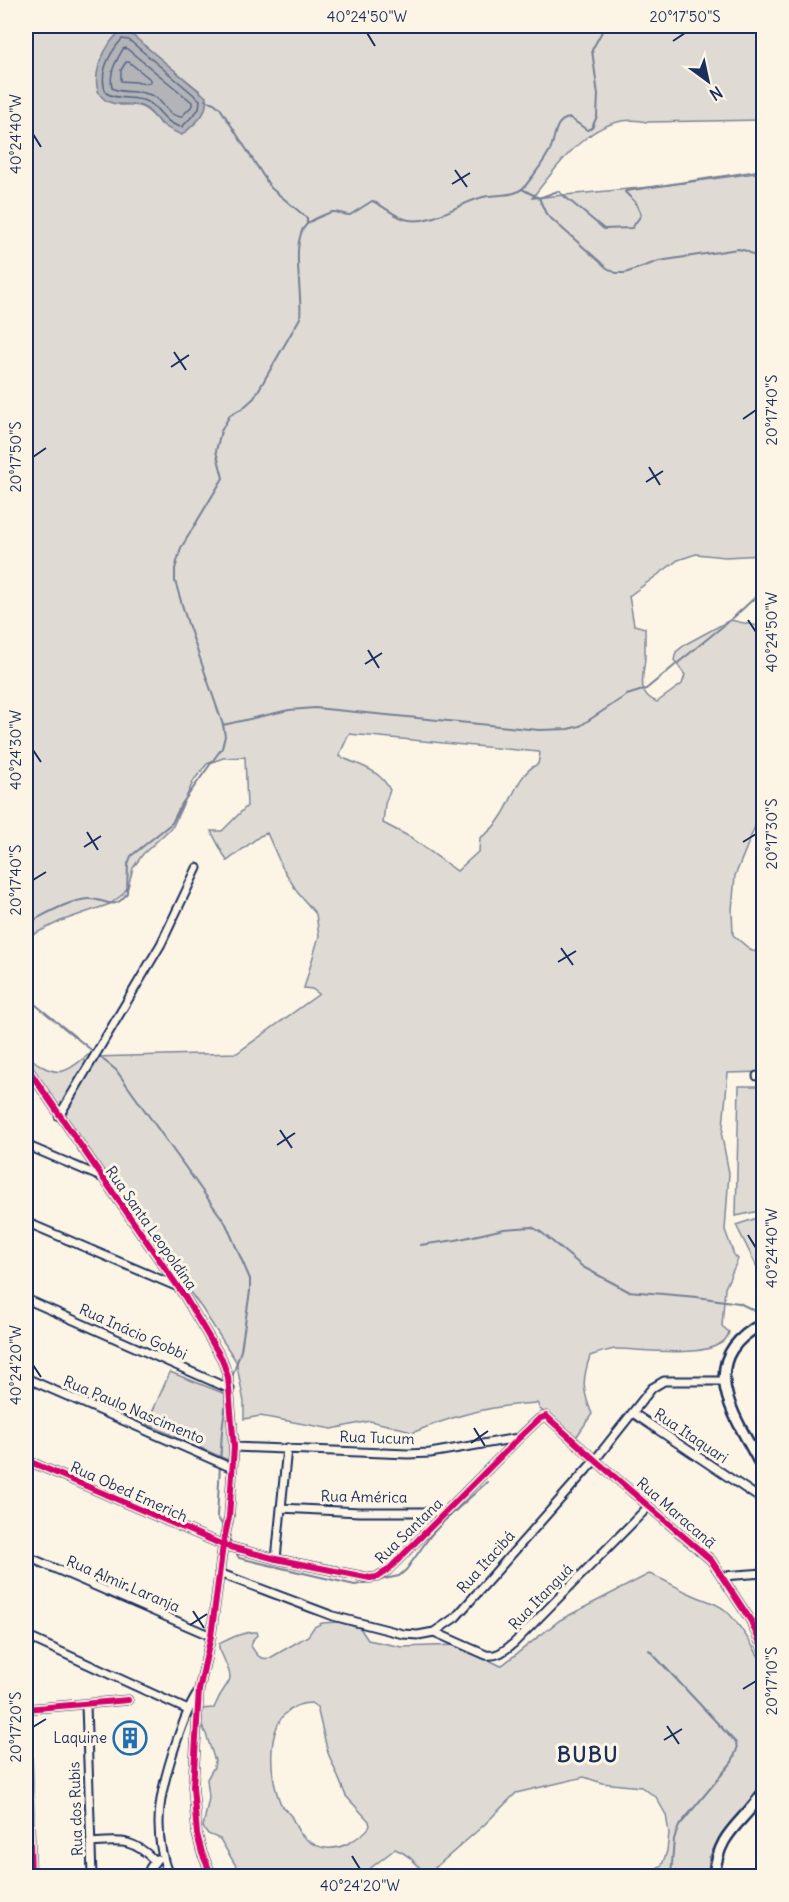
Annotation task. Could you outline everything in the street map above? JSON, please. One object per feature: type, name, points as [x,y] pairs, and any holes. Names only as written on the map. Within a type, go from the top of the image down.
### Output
[{"type":"street","points":[[59,1116],[161,944],[197,868]]},
{"type":"street","name":"Rua Santa Leopoldina","points":[[26,1066],[178,1287],[222,1359],[228,1377],[234,1447],[229,1517],[211,1636],[199,1690],[193,1787],[197,1834],[212,1876]]},
{"type":"street","points":[[26,1145],[101,1177]]},
{"type":"street","points":[[26,1222],[178,1287]]},
{"type":"street","name":"Rua Inácio Gobbi","points":[[26,1299],[230,1389]]},
{"type":"street","points":[[764,1323],[747,1331],[736,1342],[728,1356],[723,1381],[734,1417],[764,1471]]},
{"type":"street","name":"Rua Paulo Nascimento","points":[[26,1378],[232,1467]]},
{"type":"street","name":"Rua Itacibá","points":[[434,1632],[456,1617],[595,1460],[652,1388],[664,1382],[723,1381]]},
{"type":"street","name":"Rua Itaquari","points":[[633,1413],[764,1501]]},
{"type":"street","name":"Rua Maracanã","points":[[544,1415],[548,1416],[595,1460],[703,1552],[723,1576],[751,1621],[764,1652]]},
{"type":"street","name":"Rua Santana","points":[[223,1545],[364,1578],[377,1577],[388,1570],[544,1415]]},
{"type":"street","name":"Rua Tucum","points":[[234,1447],[408,1454],[430,1453],[519,1438]]},
{"type":"street","points":[[276,1559],[287,1448]]},
{"type":"street","name":"Rua Obed Emerich","points":[[26,1460],[223,1545]]},
{"type":"street","name":"Rua Itanguá","points":[[434,1632],[486,1655],[493,1656],[502,1653],[649,1506]]},
{"type":"street","name":"Rua América","points":[[281,1508],[359,1512],[447,1512]]},
{"type":"street","name":"Rua Almir Laranja","points":[[26,1556],[211,1636]]},
{"type":"street","points":[[723,1576],[764,1573]]},
{"type":"street","points":[[219,1574],[333,1616],[385,1631],[418,1635],[434,1632]]},
{"type":"street","points":[[26,1636],[188,1710]]},
{"type":"street","points":[[169,1876],[162,1856],[158,1832],[158,1808],[167,1768],[188,1710],[199,1690]]},
{"type":"street","points":[[31,1876],[26,1709],[128,1700]]},
{"type":"street","name":"Rua dos Rubis","points":[[86,1705],[92,1876]]},
{"type":"street","points":[[714,1876],[724,1838],[764,1791]]},
{"type":"street","points":[[90,1843],[124,1841],[141,1848],[154,1860]]},
{"type":"street","points":[[147,1876],[154,1860],[162,1856]]},
{"type":"shaded area","points":[[26,26],[763,26],[763,120],[647,122],[628,120],[611,124],[580,142],[532,198],[661,186],[763,172],[763,555],[725,557],[696,554],[678,560],[629,596],[634,625],[645,628],[643,689],[650,698],[657,702],[682,684],[685,675],[674,660],[676,652],[686,644],[730,620],[763,627],[763,816],[758,819],[735,876],[732,910],[733,935],[752,951],[763,952],[763,1072],[728,1073],[722,1137],[729,1173],[725,1230],[734,1255],[738,1259],[725,1288],[722,1326],[729,1332],[723,1341],[697,1351],[661,1352],[618,1349],[590,1356],[584,1385],[592,1414],[577,1436],[572,1437],[540,1409],[537,1403],[473,1412],[412,1433],[370,1421],[332,1429],[260,1416],[244,1419],[244,1402],[236,1361],[201,1307],[95,1163],[26,1062],[26,1051],[32,1059],[53,1071],[70,1068],[88,1055],[93,1057],[237,1053],[319,994],[312,989],[304,988],[319,936],[316,914],[298,893],[282,867],[267,833],[227,861],[211,831],[222,831],[247,806],[245,757],[223,758],[207,764],[194,780],[173,826],[143,854],[133,868],[128,887],[122,895],[110,904],[61,921],[26,938]],"holes":[[[128,33],[201,92],[161,124],[144,108],[120,105]],[[349,734],[539,752],[540,753],[538,764],[521,779],[498,821],[480,838],[479,851],[457,871],[410,837],[383,823],[385,804],[390,790],[374,772],[339,756]]]},
{"type":"shaded area","points":[[739,1086],[763,1086],[764,1210],[736,1216]]},
{"type":"shaded area","points":[[764,1216],[763,1279],[736,1225]]},
{"type":"shaded area","points":[[170,1372],[228,1395],[230,1461],[147,1424]]},
{"type":"shaded area","points":[[649,1574],[721,1607],[735,1621],[753,1647],[764,1669],[763,1782],[741,1813],[722,1833],[709,1858],[708,1876],[651,1876],[649,1873],[662,1865],[667,1851],[669,1833],[666,1815],[656,1797],[641,1787],[602,1783],[584,1777],[516,1793],[484,1825],[428,1874],[429,1876],[420,1876],[423,1872],[417,1865],[407,1855],[395,1849],[363,1874],[242,1876],[220,1839],[208,1834],[203,1827],[209,1798],[207,1779],[215,1761],[198,1719],[200,1709],[214,1708],[229,1681],[229,1670],[219,1644],[242,1634],[257,1632],[258,1635],[251,1646],[259,1656],[270,1658],[308,1636],[314,1627],[322,1623],[339,1622],[360,1628],[368,1640],[402,1647],[459,1645],[501,1666],[560,1620]],"holes":[[[311,1703],[317,1707],[328,1753],[346,1796],[369,1821],[370,1826],[349,1843],[335,1848],[316,1845],[300,1833],[280,1802],[273,1773],[273,1741],[277,1726],[284,1714],[296,1706]]]},
{"type":"water","points":[[121,32],[131,34],[206,97],[203,114],[182,135],[164,126],[144,107],[110,102],[102,97],[98,90],[97,72],[104,52],[115,36]]},
{"type":"waterway","points":[[127,26],[130,35]]},
{"type":"waterway","points":[[26,924],[72,902],[94,899],[113,903],[122,899],[127,893],[128,864],[131,856],[172,823],[181,805],[222,748],[225,736],[223,725],[186,618],[175,581],[175,569],[181,548],[223,478],[216,451],[221,431],[230,415],[243,408],[254,398],[300,318],[298,255],[301,233],[306,225],[332,212],[350,215],[372,201],[399,217],[419,220],[439,215],[478,198],[518,192],[526,185],[548,154],[561,122],[570,118],[587,130],[592,128],[597,116],[598,95],[592,50],[605,26]]},
{"type":"waterway","points":[[205,100],[220,108],[271,188],[307,218],[307,224]]},
{"type":"waterway","points":[[539,198],[558,191],[604,229],[632,228],[641,215],[636,203],[626,191],[764,170]]},
{"type":"waterway","points":[[522,189],[539,198],[546,214],[607,268],[616,273],[625,273],[659,261],[738,249],[764,260]]},
{"type":"waterway","points":[[223,725],[289,710],[315,708],[539,730],[568,729],[580,726],[627,695],[646,689],[734,617],[764,589]]},
{"type":"waterway","points":[[26,997],[116,1070],[226,1224],[250,1279],[241,1350],[231,1381]]},
{"type":"waterway","points":[[420,1245],[456,1240],[504,1229],[532,1227],[583,1267],[628,1291],[739,1303],[764,1315]]},
{"type":"waterway","points":[[224,1528],[217,1516],[222,1431],[227,1392]]},
{"type":"waterway","points":[[236,1552],[239,1558],[355,1585],[399,1576],[443,1522],[487,1482]]},
{"type":"waterway","points":[[228,1536],[233,1547]]},
{"type":"waterway","points":[[649,1650],[736,1743],[737,1749],[732,1762],[679,1826],[674,1839],[671,1876]]},
{"type":"cycle path","points":[[26,1066],[185,1297],[222,1359],[228,1377],[234,1447],[229,1517],[211,1636],[199,1690],[193,1787],[197,1834],[212,1876]]},
{"type":"cycle path","points":[[26,1460],[223,1545],[276,1559],[370,1578],[377,1577],[388,1570],[519,1438],[539,1419],[546,1416],[711,1560],[751,1621],[764,1652]]},
{"type":"cycle path","points":[[31,1876],[26,1709],[128,1700]]},
{"type":"place","name":"Laquine","points":[[130,1738]]},
{"type":"district","name":"BUBU","points":[[588,1755]]}]
